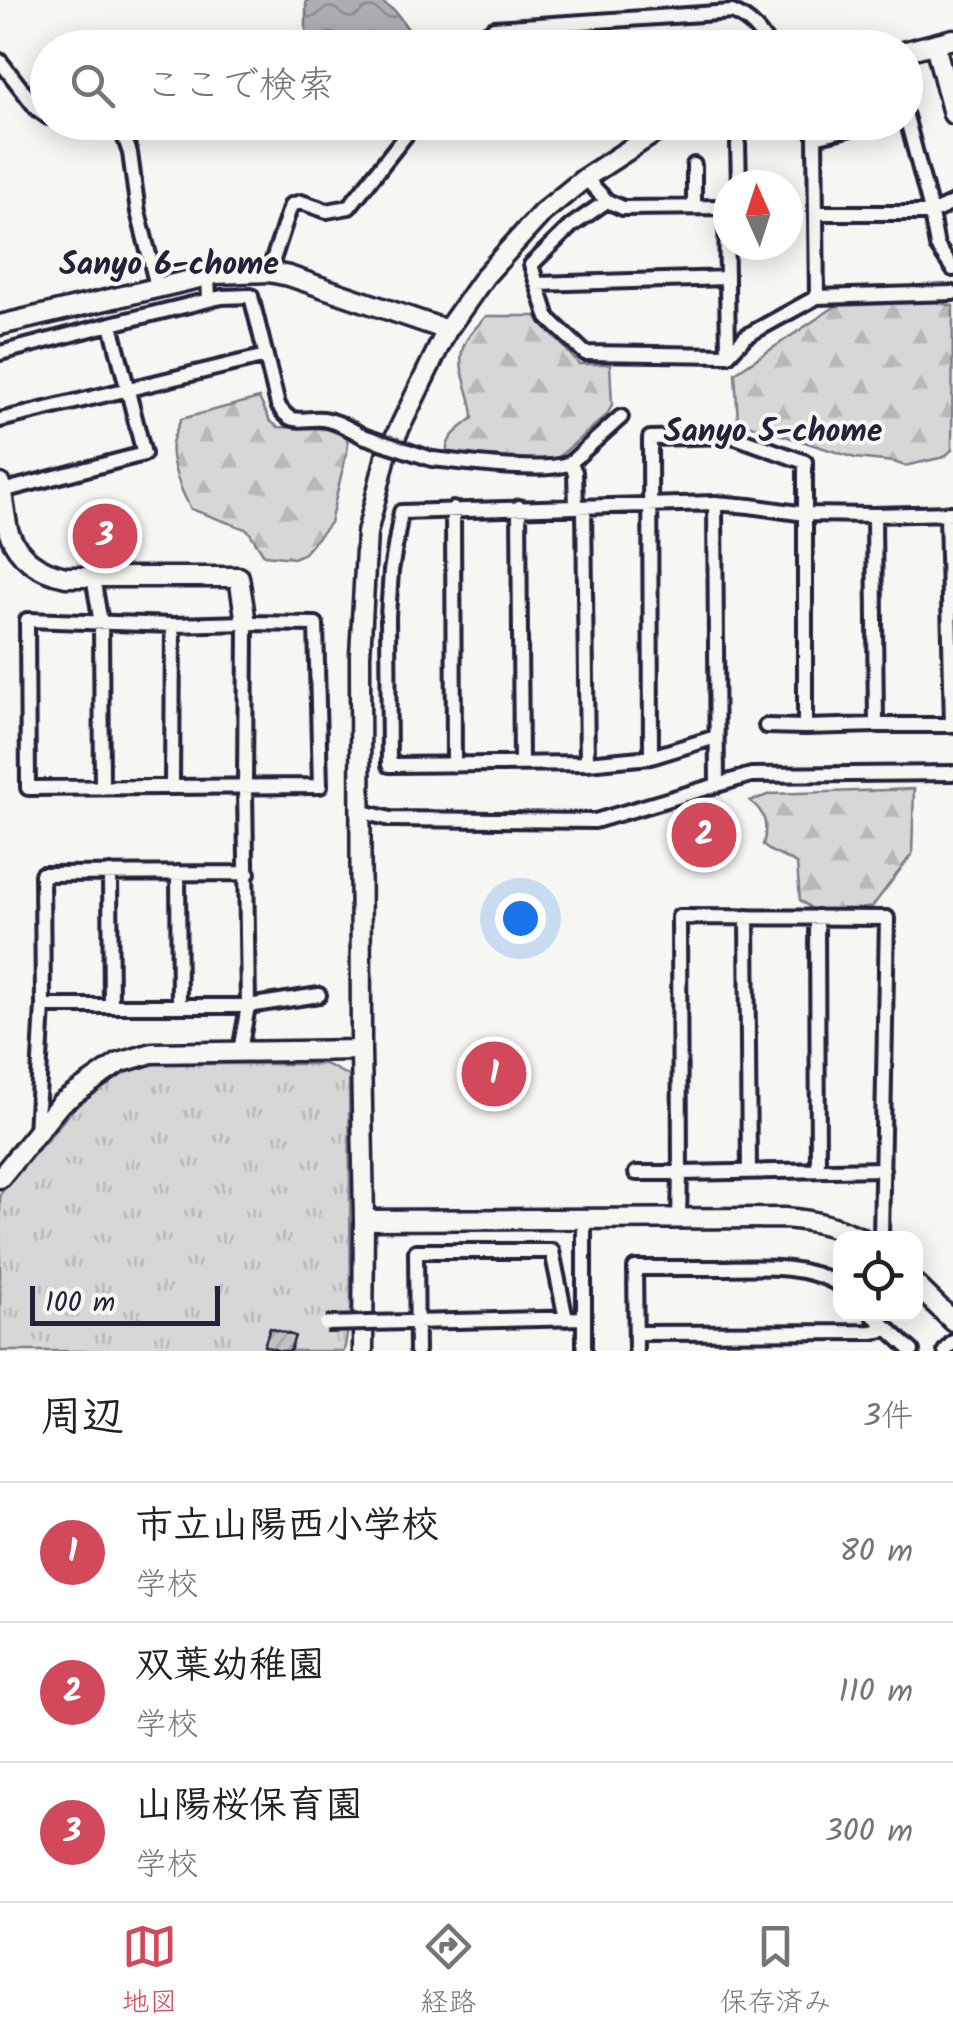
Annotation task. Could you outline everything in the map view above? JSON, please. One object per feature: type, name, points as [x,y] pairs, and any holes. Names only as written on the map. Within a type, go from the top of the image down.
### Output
[{"type":"street","points":[[491,30],[732,12],[746,18],[758,30]]},
{"type":"street","points":[[944,41],[953,114]]},
{"type":"street","points":[[0,61],[30,100]]},
{"type":"street","points":[[126,140],[138,212],[157,286]]},
{"type":"street","points":[[269,272],[291,205],[301,202],[327,211],[349,207],[402,140]]},
{"type":"street","points":[[363,1351],[360,655],[368,533],[386,456],[448,330],[485,276],[542,213],[585,178],[644,140]]},
{"type":"street","points":[[815,140],[817,297]]},
{"type":"street","points":[[912,140],[937,246],[953,270]]},
{"type":"street","points":[[738,144],[739,170]]},
{"type":"street","points":[[694,165],[694,207]]},
{"type":"street","points":[[585,178],[607,201],[623,208],[713,207]]},
{"type":"street","points":[[607,201],[571,226],[531,265],[548,318],[585,353],[728,355],[746,336],[817,297],[953,292]]},
{"type":"street","points":[[816,212],[931,213],[953,204]]},
{"type":"street","points":[[726,260],[728,355]]},
{"type":"street","points":[[0,325],[157,286],[208,276],[269,272],[448,330]]},
{"type":"street","points":[[208,276],[209,300]]},
{"type":"street","points":[[537,284],[726,278]]},
{"type":"street","points":[[0,353],[222,297],[251,296],[278,405],[290,419],[324,419],[432,459],[562,467],[621,417]]},
{"type":"street","points":[[111,324],[144,454],[1,488],[9,532],[24,558],[48,573],[66,577],[239,576],[246,623],[248,873],[248,1006],[240,1051]]},
{"type":"street","points":[[0,420],[266,356]]},
{"type":"street","points":[[650,757],[650,438],[734,436],[805,462],[805,726]]},
{"type":"street","points":[[570,463],[580,507],[587,763]]},
{"type":"street","points":[[715,504],[717,785]]},
{"type":"street","points":[[716,737],[650,757],[587,763],[389,765],[388,616],[390,570],[400,512],[715,504],[805,514],[950,514],[952,725],[766,726]]},
{"type":"street","points":[[519,507],[521,764]]},
{"type":"street","points":[[453,509],[454,764]]},
{"type":"street","points":[[874,514],[876,725]]},
{"type":"street","points":[[92,577],[100,622],[102,788]]},
{"type":"street","points":[[27,620],[173,625],[316,624],[320,786],[28,788],[27,620]]},
{"type":"street","points":[[172,788],[173,625]]},
{"type":"street","points":[[360,811],[390,819],[595,821],[750,774],[953,773]]},
{"type":"street","points":[[110,873],[111,1006]]},
{"type":"street","points":[[178,873],[178,1006]]},
{"type":"street","points":[[36,1133],[43,1006],[42,874],[248,873]]},
{"type":"street","points":[[747,917],[748,1170]]},
{"type":"street","points":[[817,917],[818,1170]]},
{"type":"street","points":[[679,1218],[679,918],[887,918],[881,1231]]},
{"type":"street","points":[[43,1006],[248,1006],[319,994]]},
{"type":"street","points":[[0,1178],[60,1104],[119,1063],[152,1053],[361,1050]]},
{"type":"street","points":[[636,1173],[883,1170]]},
{"type":"street","points":[[584,1219],[584,1351]]},
{"type":"street","points":[[364,1220],[811,1220],[847,1231]]},
{"type":"street","points":[[417,1351],[413,1322],[416,1251],[552,1252],[566,1319]]},
{"type":"street","points":[[636,1351],[634,1268],[778,1268],[833,1281]]},
{"type":"street","points":[[923,1292],[953,1321]]},
{"type":"street","points":[[326,1324],[583,1318]]},
{"type":"street","points":[[879,1321],[912,1351]]},
{"type":"street","points":[[636,1332],[889,1330]]},
{"type":"street","points":[[945,1351],[953,1342]]},
{"type":"green space","points":[[936,302],[953,306],[952,450],[944,457],[905,466],[855,458],[738,421],[735,373],[836,306]]},
{"type":"green space","points":[[486,316],[536,316],[579,364],[610,364],[612,405],[607,415],[554,461],[447,455],[451,438],[473,418],[462,371],[462,352],[469,336]]},
{"type":"green space","points":[[259,398],[270,421],[278,427],[328,429],[347,437],[330,523],[304,553],[294,558],[264,555],[248,530],[191,509],[174,468],[172,443],[181,419]]},
{"type":"green space","points":[[914,789],[912,854],[872,907],[855,910],[812,909],[800,900],[797,865],[763,845],[764,820],[750,801],[771,794]]},
{"type":"green space","points":[[145,1064],[325,1064],[349,1076],[351,1313],[344,1351],[0,1351],[0,1194],[88,1092],[111,1074]]},
{"type":"water","points":[[378,0],[395,11],[409,30],[306,30],[306,1]]},
{"type":"building","points":[[270,1328],[295,1336],[290,1351],[264,1346]]},
{"type":"place","name":"山陽桜保育園","points":[[105,536]]},
{"type":"place","name":"双葉幼稚園","points":[[704,835]]},
{"type":"place","name":"市立山陽西小学校","points":[[494,1074]]},
{"type":"district","name":"Sanyo 6-chome","points":[[169,263]]},
{"type":"district","name":"Sanyo 5-chome","points":[[773,430]]}]
